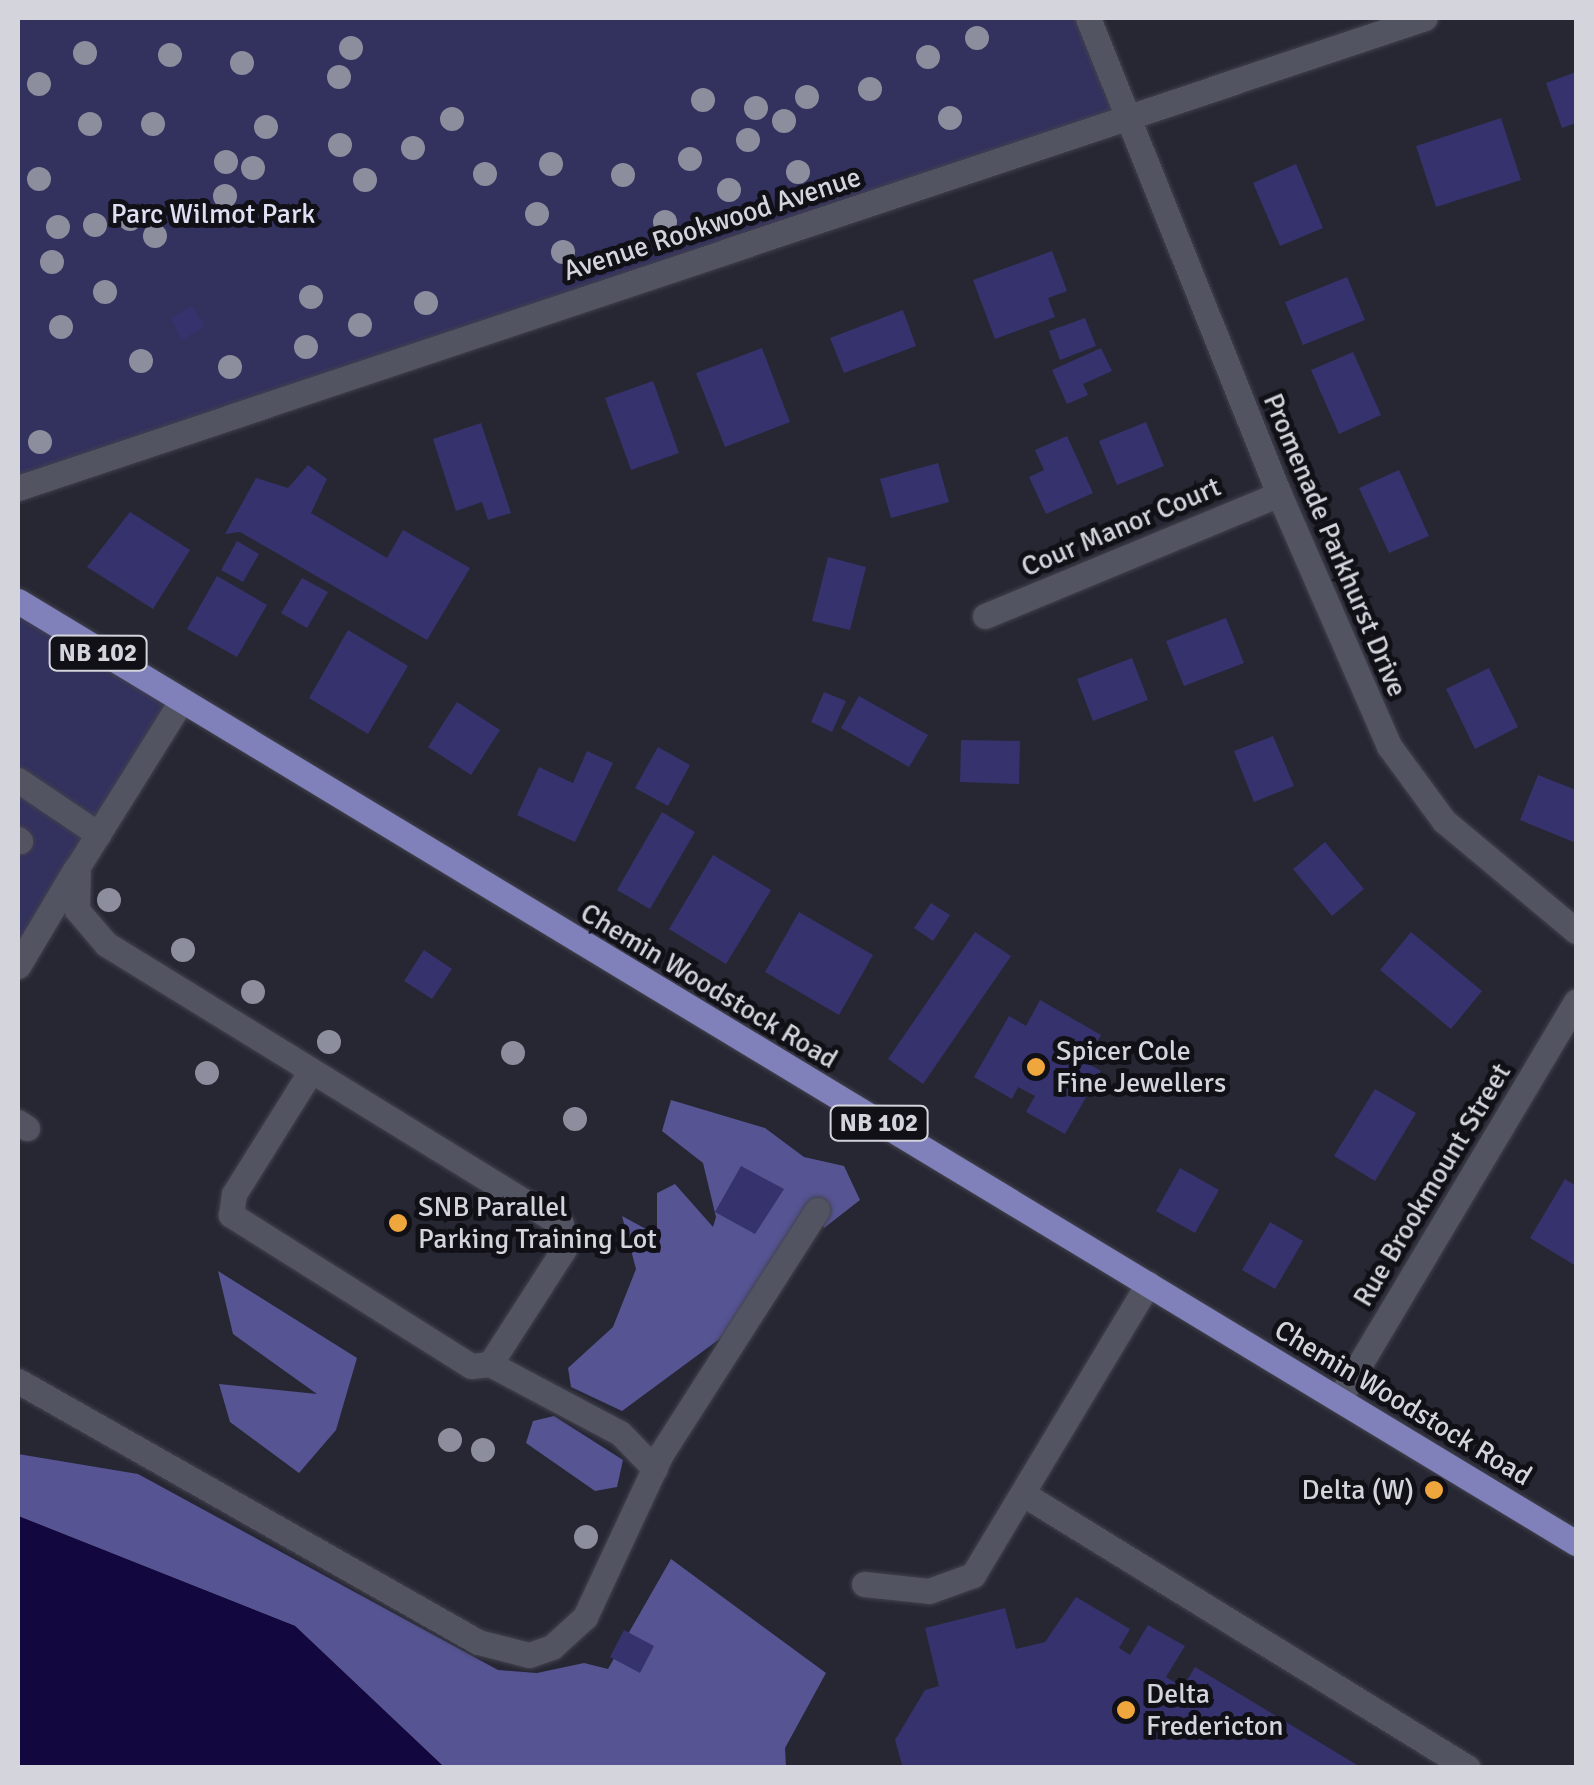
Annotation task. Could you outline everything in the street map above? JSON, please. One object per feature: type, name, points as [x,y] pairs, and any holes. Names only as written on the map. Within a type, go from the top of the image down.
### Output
[{"type":"main road","name":"Chemin Woodstock Road","points":[[18,601],[180,703],[1576,1543]]},
{"type":"street","name":"Promenade Parkhurst Drive","points":[[1088,18],[1279,494],[1389,746],[1444,821],[1576,932]]},
{"type":"street","name":"Avenue Rookwood Avenue","points":[[18,488],[1425,18]]},
{"type":"street","name":"Cour Manor Court","points":[[986,616],[1279,494]]},
{"type":"street","points":[[18,966],[180,703]]},
{"type":"street","points":[[18,780],[98,834]]},
{"type":"street","points":[[78,866],[77,910],[98,937],[567,1232],[564,1250],[490,1364]]},
{"type":"street","name":"Rue Brookmount Street","points":[[1339,1399],[1576,1001]]},
{"type":"street","points":[[311,1070],[234,1194],[231,1216],[471,1366],[490,1364],[620,1433],[655,1469]]},
{"type":"street","points":[[18,1381],[504,1653],[528,1655],[552,1647],[584,1617],[655,1469],[816,1210]]},
{"type":"street","points":[[864,1584],[898,1592],[954,1586],[986,1559],[1148,1284]]},
{"type":"street","points":[[1025,1495],[1468,1768]]},
{"type":"green space","name":"Parc Wilmot Park","points":[[18,18],[1088,18],[1129,119],[18,488]]},
{"type":"green space","points":[[18,601],[180,703],[18,966]]},
{"type":"shaded area","points":[[671,1100],[765,1128],[804,1157],[844,1166],[860,1200],[824,1228],[817,1211],[748,1318],[622,1411],[571,1387],[568,1368],[613,1327],[636,1269],[622,1216],[657,1235],[657,1193],[675,1184],[713,1227],[716,1217],[703,1163],[662,1131]]},
{"type":"shaded area","points":[[218,1271],[357,1358],[336,1430],[299,1473],[230,1422],[219,1384],[317,1394],[233,1334]]},
{"type":"shaded area","points":[[554,1416],[623,1460],[617,1487],[595,1491],[526,1443],[533,1421]]},
{"type":"shaded area","points":[[18,1454],[138,1474],[498,1670],[537,1673],[584,1663],[608,1669],[671,1559],[826,1673],[785,1748],[786,1767],[444,1767],[295,1626],[18,1516]]},
{"type":"shaded area","points":[[18,1516],[295,1626],[444,1767],[18,1767]]},
{"type":"building","points":[[1576,72],[1576,123],[1562,128],[1546,83]]},
{"type":"building","points":[[1501,118],[1521,180],[1436,207],[1416,146]]},
{"type":"building","points":[[1296,164],[1323,228],[1280,246],[1253,183]]},
{"type":"building","points":[[1052,251],[1067,291],[1048,298],[1055,317],[995,339],[973,280]]},
{"type":"building","points":[[1347,277],[1365,320],[1303,345],[1285,302]]},
{"type":"building","points":[[192,306],[204,326],[182,341],[171,318]]},
{"type":"building","points":[[903,310],[916,346],[844,373],[830,338]]},
{"type":"building","points":[[1085,318],[1096,346],[1060,360],[1049,331]]},
{"type":"building","points":[[762,348],[790,422],[725,447],[696,373]]},
{"type":"building","points":[[1101,348],[1112,371],[1083,384],[1088,395],[1067,404],[1052,370]]},
{"type":"building","points":[[1353,352],[1381,415],[1339,434],[1311,370]]},
{"type":"building","points":[[653,381],[679,453],[631,470],[605,398]]},
{"type":"building","points":[[1146,422],[1164,466],[1117,485],[1099,441]]},
{"type":"building","points":[[481,423],[511,513],[488,520],[482,502],[456,511],[433,439]]},
{"type":"building","points":[[1067,436],[1093,493],[1046,514],[1029,477],[1044,470],[1035,450]]},
{"type":"building","points":[[938,463],[949,502],[891,518],[880,479]]},
{"type":"building","points":[[308,465],[327,479],[311,513],[387,558],[403,530],[470,568],[427,640],[240,532],[225,534],[256,478],[288,488]]},
{"type":"building","points":[[1399,470],[1429,536],[1389,553],[1359,488]]},
{"type":"building","points":[[130,512],[190,550],[153,609],[87,567]]},
{"type":"building","points":[[237,541],[259,554],[243,582],[221,570]]},
{"type":"building","points":[[828,557],[866,567],[850,630],[812,621]]},
{"type":"building","points":[[217,576],[267,605],[237,657],[187,629]]},
{"type":"building","points":[[302,578],[328,592],[307,628],[281,613]]},
{"type":"building","points":[[1226,618],[1244,663],[1184,686],[1166,641]]},
{"type":"building","points":[[348,630],[408,666],[368,734],[309,698]]},
{"type":"building","points":[[1132,658],[1148,700],[1093,721],[1077,679]]},
{"type":"building","points":[[1489,668],[1518,727],[1475,749],[1446,689]]},
{"type":"building","points":[[824,692],[846,701],[832,732],[811,722]]},
{"type":"building","points":[[859,696],[928,735],[909,767],[841,728]]},
{"type":"building","points":[[457,702],[500,730],[471,775],[428,747]]},
{"type":"building","points":[[1273,736],[1294,786],[1254,802],[1234,751]]},
{"type":"building","points":[[961,740],[1020,741],[1019,784],[960,782]]},
{"type":"building","points":[[658,747],[690,765],[668,806],[635,788]]},
{"type":"building","points":[[587,751],[613,763],[575,842],[517,815],[539,767],[573,783]]},
{"type":"building","points":[[1538,775],[1576,790],[1576,843],[1520,820]]},
{"type":"building","points":[[662,812],[695,832],[650,909],[617,890]]},
{"type":"building","points":[[1325,842],[1364,889],[1332,916],[1293,869]]},
{"type":"building","points":[[713,855],[771,890],[726,964],[669,929]]},
{"type":"building","points":[[931,903],[950,915],[933,941],[914,928]]},
{"type":"building","points":[[799,912],[873,955],[839,1015],[765,972]]},
{"type":"building","points":[[975,932],[1011,956],[923,1084],[888,1059]]},
{"type":"building","points":[[1411,932],[1482,991],[1451,1029],[1380,970]]},
{"type":"building","points":[[424,950],[452,969],[432,999],[404,981]]},
{"type":"building","name":"Spicer Cole Fine Jewellers","points":[[1040,1000],[1101,1035],[1085,1062],[1101,1071],[1065,1134],[1026,1112],[1035,1096],[1018,1087],[1012,1099],[974,1077],[1009,1016],[1026,1026]]},
{"type":"building","points":[[1375,1089],[1416,1113],[1375,1181],[1334,1156]]},
{"type":"building","points":[[741,1166],[784,1189],[755,1234],[715,1212]]},
{"type":"building","points":[[1180,1168],[1219,1190],[1195,1233],[1156,1211]]},
{"type":"building","points":[[1565,1179],[1576,1186],[1576,1266],[1530,1238]]},
{"type":"building","points":[[1270,1222],[1303,1241],[1275,1289],[1242,1270]]},
{"type":"building","points":[[1076,1597],[1130,1629],[1119,1648],[1130,1655],[1148,1625],[1185,1646],[1166,1677],[1183,1687],[1195,1667],[1362,1768],[903,1768],[895,1740],[925,1690],[939,1686],[925,1628],[1005,1608],[1016,1649],[1045,1642]]},
{"type":"building","points":[[624,1630],[654,1646],[640,1673],[610,1657]]},
{"type":"place","name":"Spicer Cole Fine Jewellers","points":[[1036,1067]]},
{"type":"place","name":"SNB Parallel Parking Training Lot","points":[[398,1223]]},
{"type":"place","name":"Delta (W)","points":[[1434,1490]]},
{"type":"place","name":"Delta Fredericton","points":[[1126,1710]]}]
